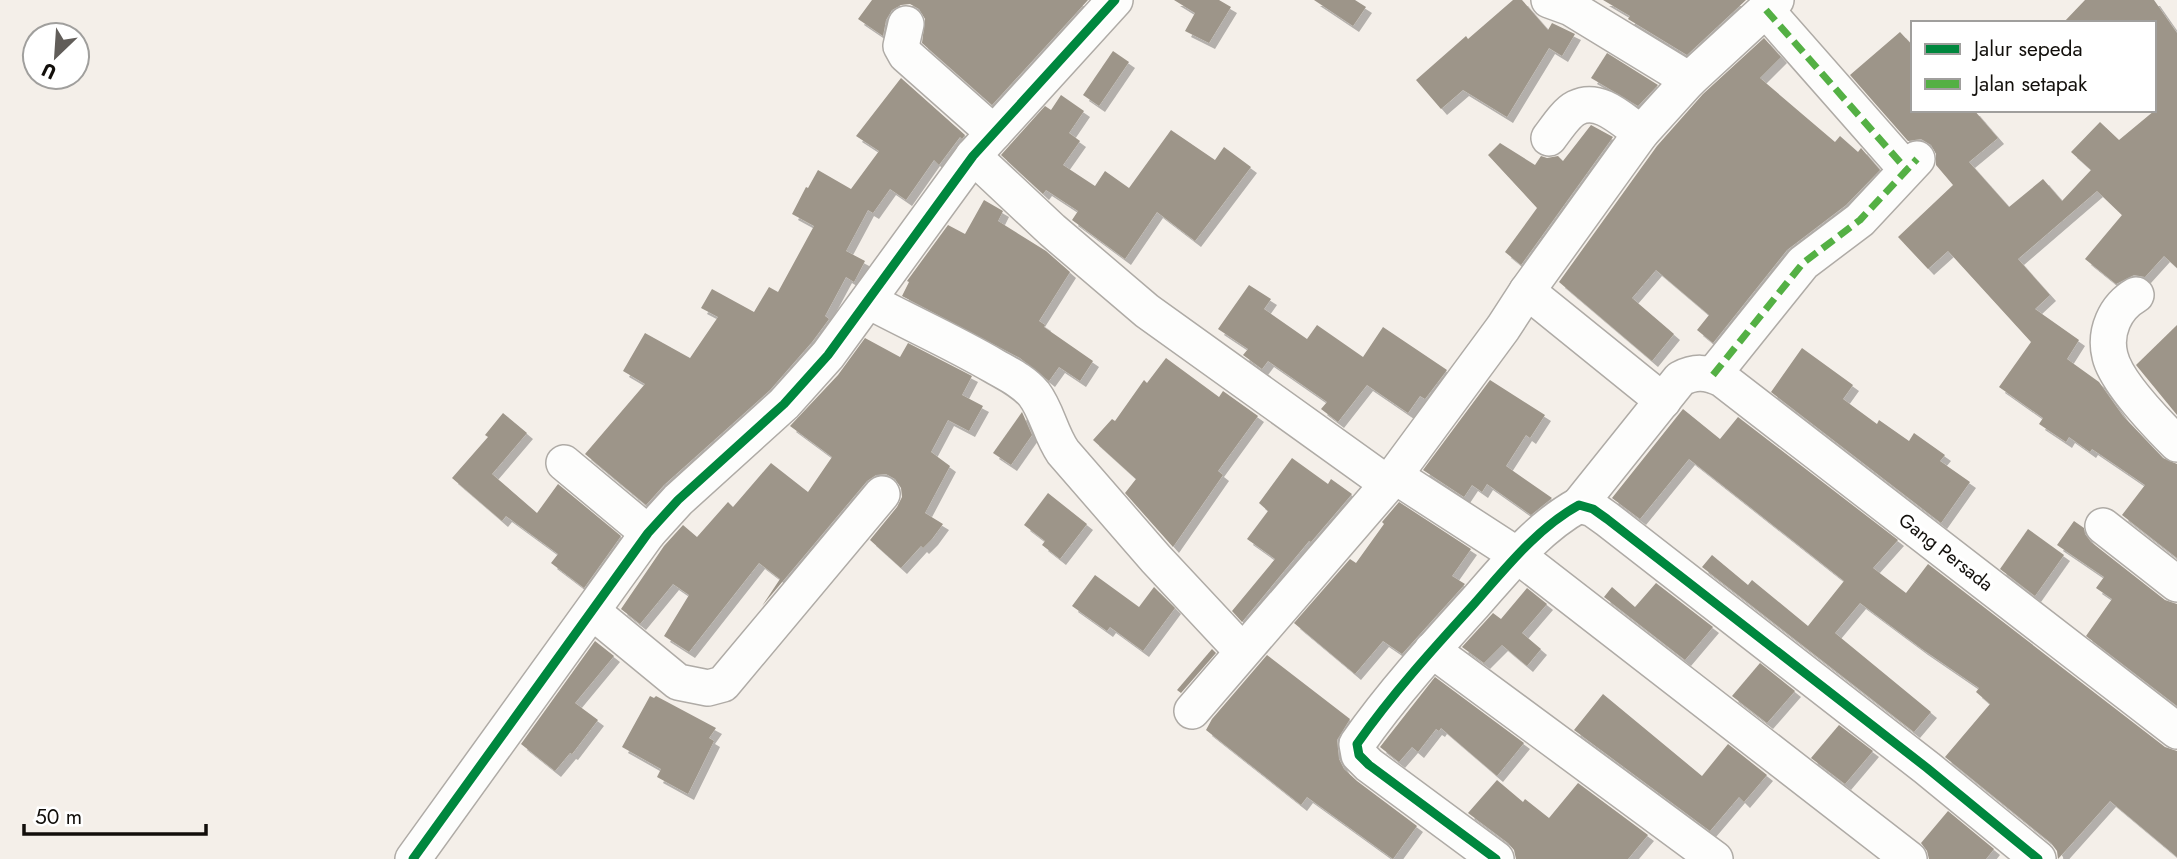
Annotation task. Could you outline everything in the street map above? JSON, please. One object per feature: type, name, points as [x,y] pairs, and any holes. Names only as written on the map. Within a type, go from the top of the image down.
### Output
[{"type":"street","points":[[413,859],[648,533],[678,499],[784,404],[828,355],[984,144],[1115,0]]},
{"type":"street","points":[[1549,0],[1571,8],[1689,80]]},
{"type":"street","points":[[1192,711],[1392,480],[1641,133],[1689,80],[1735,35],[1771,5],[1912,164],[1860,220],[1803,262],[1713,375],[1694,371],[1680,379],[1579,505],[1557,519],[1517,555],[1432,650],[1361,737],[1357,744],[1359,755],[1368,765],[1496,859]]},
{"type":"street","points":[[906,24],[901,46],[905,55],[984,144],[1052,230],[1158,320],[1392,480],[1517,555],[1909,859]]},
{"type":"street","points":[[1549,138],[1574,108],[1587,105],[1600,105],[1641,133]]},
{"type":"street","points":[[1527,290],[1663,401]]},
{"type":"street","points":[[2136,295],[2123,302],[2116,312],[2112,324],[2110,357],[2122,380],[2153,420],[2177,444]]},
{"type":"street","points":[[869,301],[974,354],[1023,384],[1034,394],[1057,444],[1156,559],[1242,651]]},
{"type":"street","name":"Gang Persada","points":[[1713,375],[1722,379],[2177,731]]},
{"type":"street","points":[[564,463],[648,533]]},
{"type":"street","points":[[593,612],[678,681],[708,688],[723,684],[882,494]]},
{"type":"street","points":[[1579,505],[1593,509],[1607,519],[1927,768],[2038,859]]},
{"type":"street","points":[[2102,526],[2177,584]]},
{"type":"street","points":[[1432,650],[1715,859]]},
{"type":"building","points":[[872,0],[1088,0],[992,105],[922,43],[925,19],[919,9],[910,4],[892,10],[886,20],[883,36],[858,19]]},
{"type":"building","points":[[1174,0],[1219,0],[1231,7],[1209,43],[1185,31],[1195,13]]},
{"type":"building","points":[[1314,0],[1355,0],[1366,7],[1353,26]]},
{"type":"building","points":[[1513,0],[1522,0],[1548,30],[1552,23],[1575,34],[1562,56],[1549,48],[1507,117],[1463,90],[1441,109],[1416,80],[1466,36],[1468,39]]},
{"type":"building","points":[[1603,0],[1746,0],[1687,55],[1628,19],[1630,16]]},
{"type":"building","points":[[2085,0],[2154,0],[2177,33],[2177,268],[2164,256],[2145,277],[2134,275],[2116,284],[2085,259],[2122,215],[2097,191],[2018,259],[2050,295],[2035,309],[2079,340],[2067,359],[2099,382],[2123,416],[2163,458],[2177,464],[2177,558],[2122,515],[2145,485],[2092,449],[2090,452],[2069,437],[2066,442],[2039,424],[2043,418],[1999,387],[2031,342],[1948,251],[1928,269],[1898,237],[1953,185],[1936,165],[1936,154],[1931,145],[1921,139],[1908,141],[1850,75],[1900,32],[1911,44],[1911,112],[1976,112],[1998,138],[1969,162],[2009,207],[2043,179],[2062,201],[2091,170],[2071,152],[2100,122],[2119,140],[2156,112],[2156,21],[2065,21]]},
{"type":"building","points":[[1764,38],[1781,57],[1760,78],[1835,142],[1840,136],[1858,152],[1861,148],[1880,170],[1846,205],[1787,250],[1713,343],[1697,330],[1709,315],[1656,270],[1632,298],[1674,334],[1652,361],[1559,282],[1657,146],[1703,94]]},
{"type":"building","points":[[1113,51],[1129,62],[1099,106],[1083,95]]},
{"type":"building","points":[[1607,53],[1658,85],[1638,106],[1591,78]]},
{"type":"building","points":[[901,78],[965,135],[962,139],[960,137],[939,165],[934,160],[906,200],[890,189],[873,213],[868,210],[846,251],[865,261],[854,282],[846,277],[825,316],[829,319],[812,342],[770,390],[664,485],[646,505],[585,454],[645,384],[623,371],[645,333],[690,358],[718,317],[701,308],[712,289],[754,312],[769,287],[778,292],[814,226],[792,214],[806,187],[808,188],[818,170],[851,189],[879,151],[856,136]]},
{"type":"building","points":[[1061,95],[1084,111],[1069,133],[1080,141],[1063,165],[1095,186],[1105,171],[1129,188],[1171,130],[1215,160],[1224,147],[1251,167],[1195,241],[1157,212],[1125,259],[1072,220],[1078,211],[1046,190],[1043,194],[1001,155],[1045,106],[1051,110]]},
{"type":"building","points":[[1591,125],[1613,137],[1521,265],[1505,252],[1537,208],[1488,155],[1500,143],[1535,165],[1541,156],[1558,156],[1563,161]]},
{"type":"building","points":[[984,200],[1003,211],[998,221],[1046,251],[1070,272],[1039,321],[1093,361],[1080,381],[1059,367],[1049,381],[1020,358],[902,296],[909,282],[907,281],[948,225],[965,234]]},
{"type":"building","points":[[1249,285],[1271,299],[1264,309],[1307,339],[1317,325],[1363,357],[1383,327],[1447,370],[1425,399],[1420,396],[1408,413],[1367,385],[1338,422],[1321,409],[1327,402],[1268,361],[1262,369],[1243,355],[1248,349],[1218,329]]},
{"type":"building","points":[[2177,325],[2177,415],[2136,365]]},
{"type":"building","points":[[865,338],[900,357],[908,343],[972,376],[962,395],[983,406],[969,431],[948,420],[931,452],[950,466],[925,513],[943,524],[932,539],[923,548],[921,546],[901,568],[870,540],[902,497],[901,488],[895,479],[886,474],[876,475],[867,481],[762,606],[780,579],[759,563],[689,652],[664,636],[689,595],[673,584],[640,624],[621,609],[664,546],[683,525],[697,537],[728,502],[733,507],[771,463],[808,492],[832,457],[790,426],[838,375]]},
{"type":"building","points":[[1802,348],[1853,385],[1843,399],[1877,424],[1879,420],[1909,441],[1914,433],[1945,455],[1940,461],[1970,482],[1941,523],[1771,392]]},
{"type":"building","points":[[1166,358],[1219,397],[1223,391],[1258,416],[1218,471],[1223,475],[1173,547],[1125,493],[1136,479],[1093,440],[1112,419],[1115,421],[1144,380],[1147,383]]},
{"type":"building","points":[[1490,380],[1545,415],[1530,438],[1526,435],[1506,466],[1552,498],[1531,515],[1487,484],[1482,492],[1472,485],[1464,497],[1423,470]]},
{"type":"building","points":[[1683,409],[1720,439],[1738,417],[1898,540],[1873,568],[1906,593],[1928,564],[2165,747],[2177,751],[2177,857],[2110,801],[2058,859],[2057,851],[2051,843],[1945,757],[1990,704],[1976,692],[1979,688],[1860,603],[1835,633],[1931,712],[1914,732],[1702,567],[1712,555],[1748,585],[1752,580],[1808,626],[1844,581],[1689,459],[1640,519],[1612,498]]},
{"type":"building","points":[[1022,412],[1032,435],[1011,465],[993,453]]},
{"type":"building","points":[[503,413],[527,433],[492,474],[537,513],[558,484],[621,536],[584,588],[551,563],[558,554],[506,516],[502,521],[452,478],[488,437],[485,435]]},
{"type":"building","points":[[1292,458],[1328,484],[1331,479],[1352,494],[1242,622],[1232,611],[1275,559],[1247,539],[1268,511],[1259,503]]},
{"type":"building","points":[[1048,493],[1087,524],[1060,559],[1042,545],[1045,541],[1024,525]]},
{"type":"building","points":[[1399,502],[1471,549],[1452,576],[1465,584],[1402,654],[1383,641],[1355,674],[1294,623],[1350,559],[1356,563],[1384,524],[1382,522]]},
{"type":"building","points":[[2074,521],[2084,528],[2091,542],[2165,600],[2177,604],[2177,706],[2086,636],[2112,599],[2096,588],[2104,577],[2057,545]]},
{"type":"building","points":[[2028,529],[2064,555],[2035,596],[2000,569]]},
{"type":"building","points":[[1095,575],[1139,607],[1154,587],[1175,608],[1143,651],[1110,627],[1107,631],[1072,606]]},
{"type":"building","points":[[1656,583],[1713,627],[1685,660],[1604,597],[1612,587],[1635,607]]},
{"type":"building","points":[[1527,588],[1547,604],[1522,633],[1541,649],[1527,666],[1502,645],[1484,663],[1462,647],[1493,613],[1501,619]]},
{"type":"building","points":[[595,641],[614,656],[575,703],[598,720],[555,771],[521,744]]},
{"type":"building","points":[[1212,649],[1216,653],[1181,693],[1177,690]]},
{"type":"building","points":[[1267,655],[1350,719],[1337,740],[1339,759],[1344,769],[1417,826],[1393,859],[1307,797],[1301,805],[1206,730],[1212,719]]},
{"type":"building","points":[[1760,663],[1795,691],[1767,723],[1732,696]]},
{"type":"building","points":[[1435,677],[1524,743],[1497,776],[1441,728],[1439,731],[1436,729],[1418,752],[1412,747],[1399,762],[1380,747]]},
{"type":"building","points":[[1603,694],[1702,776],[1728,744],[1767,775],[1744,802],[1739,797],[1710,831],[1574,730]]},
{"type":"building","points":[[650,696],[656,696],[716,728],[709,738],[714,741],[688,794],[657,777],[661,769],[622,747]]},
{"type":"building","points":[[1839,725],[1873,751],[1845,784],[1811,758]]},
{"type":"building","points":[[1497,780],[1523,802],[1525,799],[1549,818],[1578,783],[1648,835],[1628,859],[1516,859],[1514,850],[1508,843],[1468,813]]},
{"type":"building","points":[[1948,811],[1994,849],[1986,859],[1929,859],[1921,843]]},
{"type":"marked path","points":[[1766,10],[1906,169]]},
{"type":"marked path","points":[[1713,375],[1803,263],[1860,220],[1917,159]]},
{"type":"cycle path","points":[[413,859],[648,533],[678,500],[784,404],[828,355],[973,156],[1115,0]]},
{"type":"cycle path","points":[[1496,859],[1369,765],[1359,755],[1357,744],[1413,672],[1510,563],[1549,525],[1579,505],[1593,509],[1607,519],[1927,768],[2038,859]]}]
